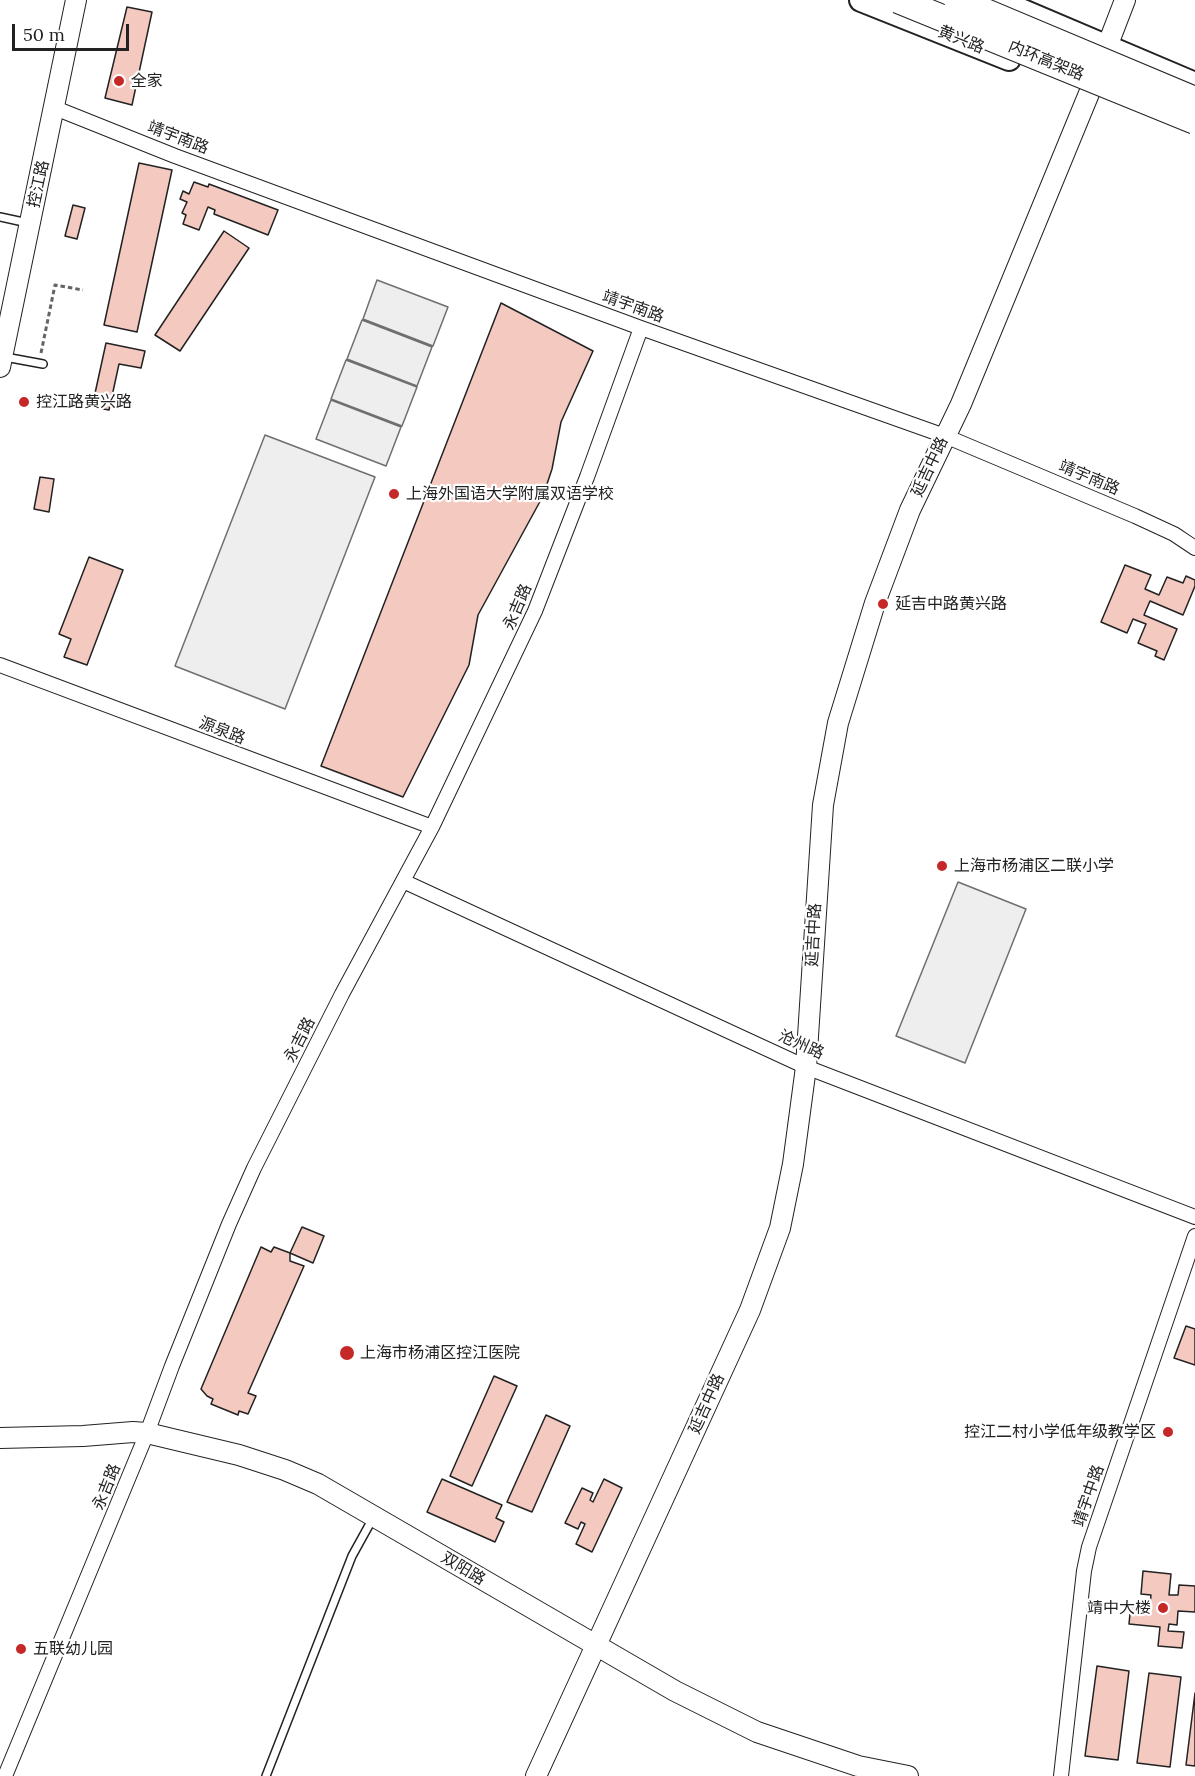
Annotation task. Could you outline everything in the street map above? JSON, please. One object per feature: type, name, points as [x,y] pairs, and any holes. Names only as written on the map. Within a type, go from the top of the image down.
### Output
[{"type":"highway","name":"内环高架路","points":[[898,0],[1195,121]]},
{"type":"highway","name":"内环高架路","points":[[957,0],[1195,100]]},
{"type":"main road","name":"黄兴路","points":[[861,0],[1195,132]]},
{"type":"main road","points":[[997,0],[1195,84]]},
{"type":"street","name":"控江路","points":[[1,362],[76,0]]},
{"type":"street","name":"延吉中路","points":[[536,1776],[745,1321],[780,1227],[793,1164],[806,1067],[823,805],[838,723],[875,603],[910,510],[961,404],[1125,0]]},
{"type":"street","name":"靖宇南路","points":[[55,108],[186,160],[640,328],[945,435],[1135,516],[1174,534],[1195,548]]},
{"type":"street","name":"永吉路","points":[[5,1776],[254,1168],[342,994],[432,827],[535,611],[587,477],[640,328]]},
{"type":"street","name":"源泉路","points":[[0,665],[432,827]]},
{"type":"street","name":"沧州路","points":[[402,882],[806,1067],[1195,1217]]},
{"type":"street","name":"靖宇中路","points":[[1061,1776],[1084,1570],[1089,1547],[1195,1236]]},
{"type":"street","name":"双阳路","points":[[0,1438],[147,1433],[239,1455],[285,1470],[318,1484],[675,1691],[757,1732],[858,1766],[909,1776]]},
{"type":"lane","points":[[0,218],[30,224]]},
{"type":"lane","points":[[1,362],[41,364]]},
{"type":"lane","points":[[266,1776],[352,1556],[374,1516]]},
{"type":"path","points":[[41,364],[55,285],[83,290]]},
{"type":"shaded area","points":[[377,280],[448,307],[433,346],[363,319]]},
{"type":"shaded area","points":[[362,320],[432,347],[417,386],[347,359]]},
{"type":"shaded area","points":[[346,360],[417,387],[402,426],[331,399]]},
{"type":"shaded area","points":[[331,400],[401,427],[386,466],[316,439]]},
{"type":"shaded area","points":[[265,435],[375,477],[285,709],[175,666]]},
{"type":"shaded area","points":[[958,882],[1026,909],[965,1063],[896,1036]]},
{"type":"building","points":[[127,7],[152,12],[132,105],[105,98]]},
{"type":"building","points":[[139,163],[172,170],[137,332],[104,325]]},
{"type":"building","points":[[194,182],[208,187],[209,184],[278,210],[268,235],[214,214],[215,210],[208,207],[199,230],[183,224],[186,215],[182,213],[187,202],[180,199],[183,191],[189,194]]},
{"type":"building","points":[[73,205],[85,208],[77,239],[65,236]]},
{"type":"building","points":[[224,231],[249,248],[180,351],[155,335]]},
{"type":"building","points":[[501,303],[593,351],[561,422],[552,469],[543,496],[478,615],[469,665],[403,797],[321,766]]},
{"type":"building","points":[[106,343],[145,351],[141,368],[119,364],[109,410],[92,407]]},
{"type":"building","points":[[40,477],[54,479],[49,512],[34,509]]},
{"type":"building","points":[[89,557],[123,570],[87,665],[64,657],[71,639],[59,634]]},
{"type":"building","points":[[1125,565],[1151,575],[1145,589],[1159,595],[1167,577],[1183,583],[1186,576],[1195,580],[1195,586],[1183,615],[1150,601],[1144,615],[1177,629],[1164,660],[1155,656],[1157,651],[1138,643],[1146,624],[1133,619],[1127,633],[1101,622]]},
{"type":"building","points":[[302,1227],[324,1236],[313,1263],[290,1253]]},
{"type":"building","points":[[261,1247],[271,1252],[274,1247],[290,1253],[290,1261],[304,1266],[248,1393],[256,1396],[248,1414],[239,1411],[238,1415],[211,1404],[213,1399],[201,1389]]},
{"type":"building","points":[[1186,1326],[1195,1329],[1195,1365],[1174,1358]]},
{"type":"building","points":[[494,1376],[517,1386],[472,1486],[450,1476]]},
{"type":"building","points":[[546,1415],[570,1426],[532,1512],[507,1502]]},
{"type":"building","points":[[442,1479],[502,1505],[496,1518],[504,1522],[495,1542],[427,1512]]},
{"type":"building","points":[[604,1479],[622,1488],[592,1552],[576,1544],[585,1524],[581,1522],[578,1529],[565,1523],[582,1488],[593,1493],[590,1500],[593,1502]]},
{"type":"building","name":"靖中大楼","points":[[1143,1571],[1171,1574],[1169,1595],[1178,1595],[1179,1585],[1195,1586],[1195,1612],[1178,1611],[1177,1625],[1169,1624],[1168,1631],[1184,1632],[1182,1648],[1158,1646],[1160,1627],[1129,1624],[1131,1603],[1150,1605],[1151,1595],[1141,1594]]},
{"type":"building","points":[[1097,1666],[1129,1671],[1118,1760],[1085,1756]]},
{"type":"building","points":[[1149,1673],[1181,1677],[1170,1767],[1137,1763]]},
{"type":"building","points":[[1195,1693],[1195,1766],[1186,1765]]},
{"type":"place","name":"全家","points":[[119,81]]},
{"type":"place","name":"控江路黄兴路","points":[[24,402]]},
{"type":"place","name":"上海外国语大学附属双语学校","points":[[394,494]]},
{"type":"place","name":"延吉中路黄兴路","points":[[883,604]]},
{"type":"place","name":"上海市杨浦区二联小学","points":[[942,866]]},
{"type":"place","name":"上海市杨浦区控江医院","points":[[347,1353]]},
{"type":"place","name":"控江二村小学低年级教学区","points":[[1168,1432]]},
{"type":"place","name":"靖中大楼","points":[[1163,1608]]},
{"type":"place","name":"五联幼儿园","points":[[21,1649]]}]
